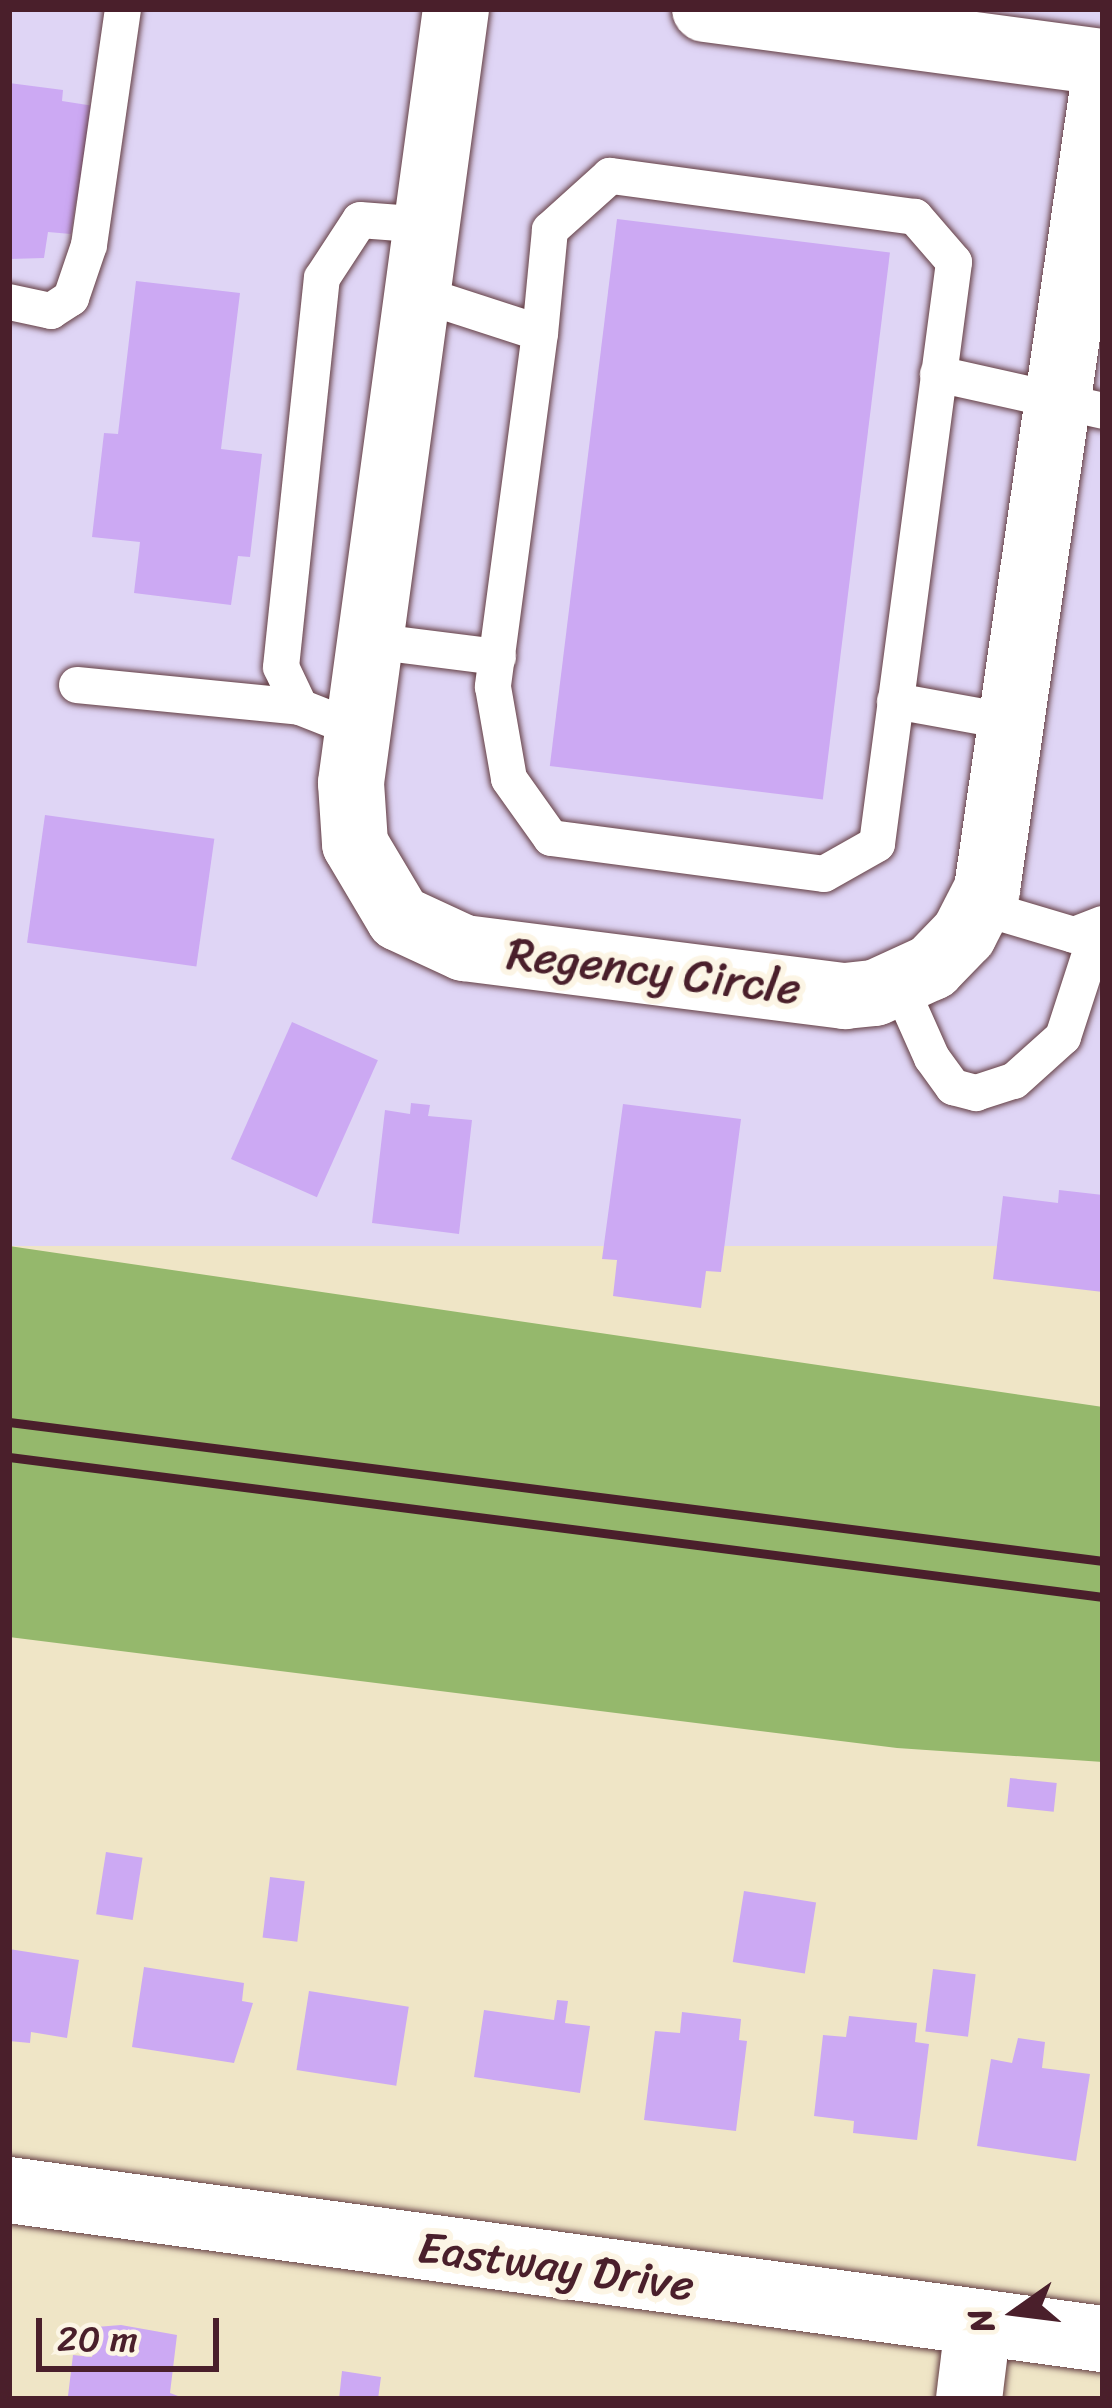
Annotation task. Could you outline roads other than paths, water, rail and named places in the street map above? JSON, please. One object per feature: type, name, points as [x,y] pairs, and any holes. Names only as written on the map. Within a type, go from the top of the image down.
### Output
[{"type":"street","name":"Regency Circle","points":[[456,9],[371,641],[329,718],[356,844],[399,918],[435,939],[845,996],[899,984],[932,967],[980,908],[1011,722],[1081,403],[1103,88]]},
{"type":"street","points":[[706,9],[932,24],[1103,62]]},
{"type":"street","name":"Eastway Drive","points":[[9,2190],[978,2326],[1103,2339]]},
{"type":"street","points":[[969,2399],[978,2326]]},
{"type":"lane","points":[[9,302],[51,310],[71,298],[88,245],[123,9]]},
{"type":"lane","points":[[610,176],[915,217],[954,262],[938,374],[877,844],[824,874],[551,838],[509,779],[493,687],[550,230],[610,176]]},
{"type":"lane","points":[[329,718],[281,667],[322,278],[360,220],[426,225]]},
{"type":"lane","points":[[417,293],[540,333]]},
{"type":"lane","points":[[938,374],[1081,403]]},
{"type":"lane","points":[[371,641],[498,657]]},
{"type":"lane","points":[[76,685],[329,718]]},
{"type":"lane","points":[[895,701],[1011,722]]},
{"type":"lane","points":[[980,908],[1074,935],[1101,926]]},
{"type":"lane","points":[[899,984],[932,1058],[953,1087],[976,1093],[1014,1081],[1063,1037],[1101,926]]},
{"type":"railway","points":[[9,1422],[1103,1561]]},
{"type":"railway","points":[[9,1457],[1103,1597]]}]
